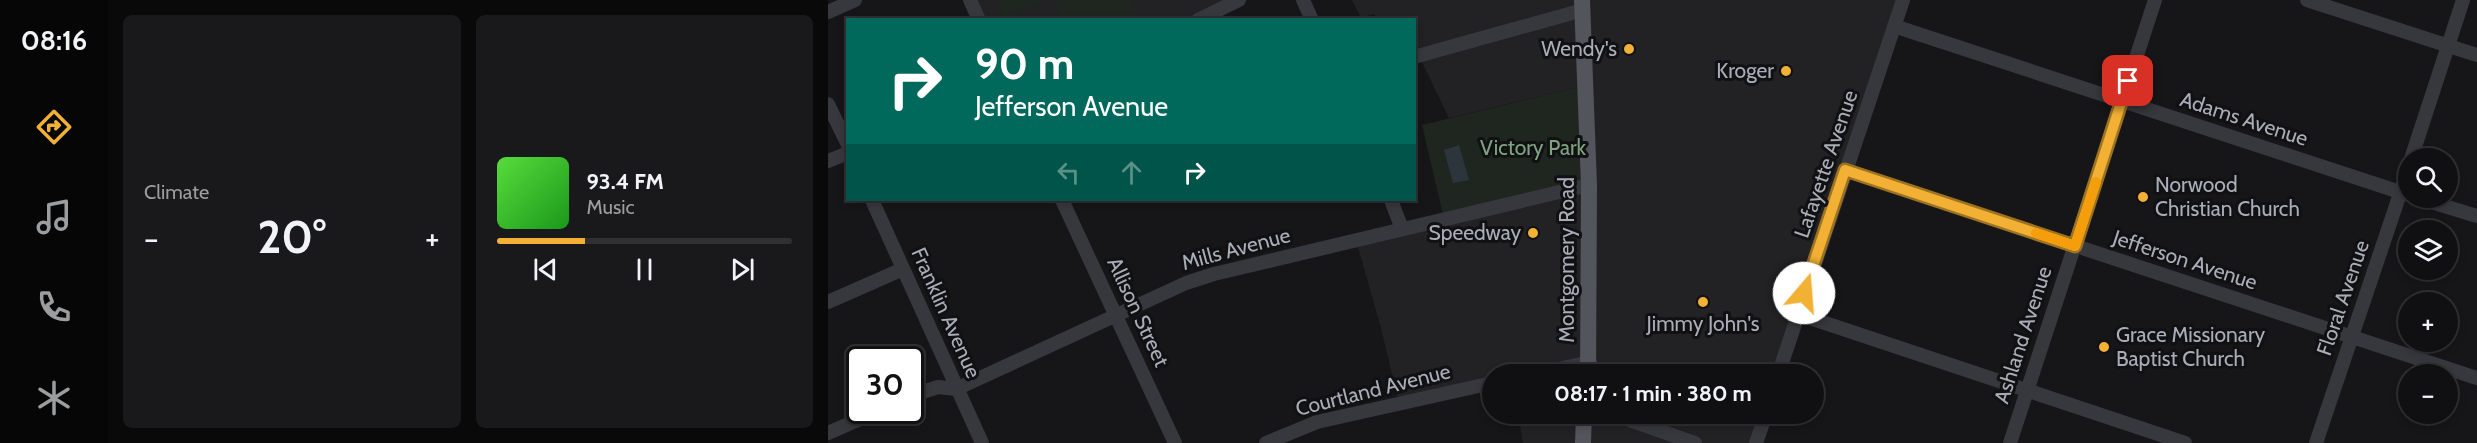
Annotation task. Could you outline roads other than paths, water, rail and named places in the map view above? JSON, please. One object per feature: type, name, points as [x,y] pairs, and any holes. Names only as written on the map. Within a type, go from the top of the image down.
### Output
[{"type":"main road","name":"Montgomery Road","points":[[1582,5],[1589,185],[1589,364]]},
{"type":"main road","points":[[1583,443],[1584,424]]},
{"type":"street","points":[[828,12],[855,0]]},
{"type":"street","points":[[970,0],[978,18]]},
{"type":"street","points":[[1202,18],[1239,0]]},
{"type":"street","points":[[1303,0],[1311,18]]},
{"type":"street","name":"Lafayette Avenue","points":[[1782,364],[1903,0]]},
{"type":"street","name":"Ashland Avenue","points":[[2010,443],[2155,0]]},
{"type":"street","points":[[2307,0],[2477,55]]},
{"type":"street","points":[[2414,148],[2463,0]]},
{"type":"street","points":[[1416,56],[1582,5]]},
{"type":"street","name":"Adams Avenue","points":[[1894,26],[2398,192]]},
{"type":"street","points":[[828,104],[846,141]]},
{"type":"street","points":[[828,161],[846,154]]},
{"type":"street","name":"Jefferson Avenue","points":[[1845,170],[2477,378]]},
{"type":"street","name":"Mills Avenue","points":[[924,392],[938,387],[956,388],[1186,283],[1214,274],[1589,185]]},
{"type":"street","name":"Franklin Avenue","points":[[872,201],[982,443]]},
{"type":"street","name":"Allison Street","points":[[1062,201],[1175,443]]},
{"type":"street","points":[[1391,201],[1402,229]]},
{"type":"street","name":"Floral Avenue","points":[[2316,443],[2351,337],[2400,208]]},
{"type":"street","points":[[2451,208],[2477,216]]},
{"type":"street","points":[[828,302],[903,269]]},
{"type":"street","points":[[1798,314],[2185,443]]},
{"type":"street","name":"Courtland Avenue","points":[[1266,443],[1317,422],[1482,385]]},
{"type":"street","points":[[828,434],[850,424]]},
{"type":"street","points":[[1641,424],[1695,443]]},
{"type":"street","points":[[1756,443],[1763,424]]},
{"type":"place","name":"Wendy's","points":[[1629,49]]},
{"type":"place","name":"Kroger","points":[[1786,71]]},
{"type":"place","name":"Norwood Christian Church","points":[[2143,197]]},
{"type":"place","name":"Speedway","points":[[1533,233]]},
{"type":"place","name":"Jimmy John's","points":[[1703,302]]},
{"type":"place","name":"Grace Missionary Baptist Church","points":[[2104,347]]},
{"type":"park label","name":"Victory Park","points":[[1533,148]]}]
